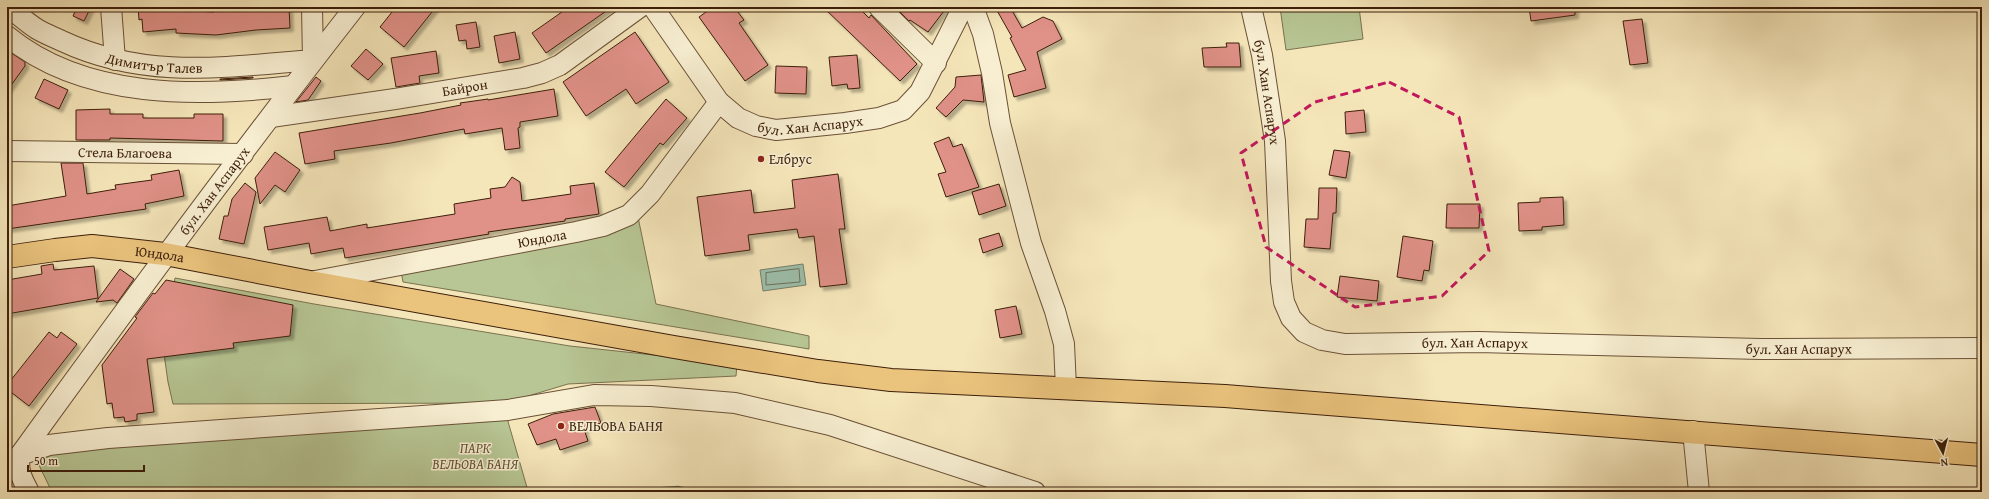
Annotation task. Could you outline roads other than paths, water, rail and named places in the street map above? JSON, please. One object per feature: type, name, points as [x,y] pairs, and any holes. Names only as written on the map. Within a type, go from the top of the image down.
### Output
[{"type":"main road","name":"Юндола","points":[[7,257],[92,246],[165,254],[310,282],[818,372],[891,380],[1225,396],[1693,431],[1982,455]]},
{"type":"street","name":"Димитър Талев","points":[[8,7],[38,29],[80,49],[115,60],[152,67],[196,69],[313,60]]},
{"type":"street","points":[[111,7],[115,60]]},
{"type":"street","points":[[312,7],[313,60]]},
{"type":"street","name":"бул. Хан Аспарух","points":[[20,455],[165,254],[243,154],[313,60],[356,7]]},
{"type":"street","name":"Байрон","points":[[271,117],[395,99],[523,78],[542,73],[560,65],[640,7]]},
{"type":"street","name":"бул. Хан Аспарух","points":[[654,7],[719,102],[738,118],[756,126],[776,130],[802,129],[879,118],[903,110],[920,92],[963,7]]},
{"type":"street","points":[[879,7],[936,63]]},
{"type":"street","points":[[973,7],[983,34],[1006,150],[1031,243],[1055,311],[1064,344],[1066,388]]},
{"type":"street","name":"бул. Хан Аспарух","points":[[1251,7],[1262,55],[1275,141],[1281,281],[1284,302],[1291,318],[1304,332],[1322,340],[1345,344],[1478,342],[1761,349],[1982,348]]},
{"type":"street","name":"Димитър Талев","points":[[7,36],[42,59],[79,75],[119,85],[163,92],[206,93],[248,91],[293,86]]},
{"type":"street","name":"Юндола","points":[[310,282],[576,232],[602,226],[629,215],[650,194],[719,102]]},
{"type":"street","name":"Стела Благоева","points":[[7,151],[243,154]]},
{"type":"street","points":[[29,492],[19,473],[18,464],[20,455],[50,445],[108,438],[508,410],[594,395],[651,396],[735,403],[830,425],[1035,492]]},
{"type":"street","points":[[1693,431],[1699,492]]},
{"type":"water","points":[[803,264],[806,285],[763,291],[760,270]]},
{"type":"waterway","points":[[619,492],[678,488],[696,492]]},
{"type":"place","name":"Елбрус","points":[[761,159]]},
{"type":"place","name":"ВЕЛЬОВА БАНЯ","points":[[561,426]]},
{"type":"park label","name":"ПАРК ВЕЛЬОВА БАНЯ","points":[[475,456]]}]
